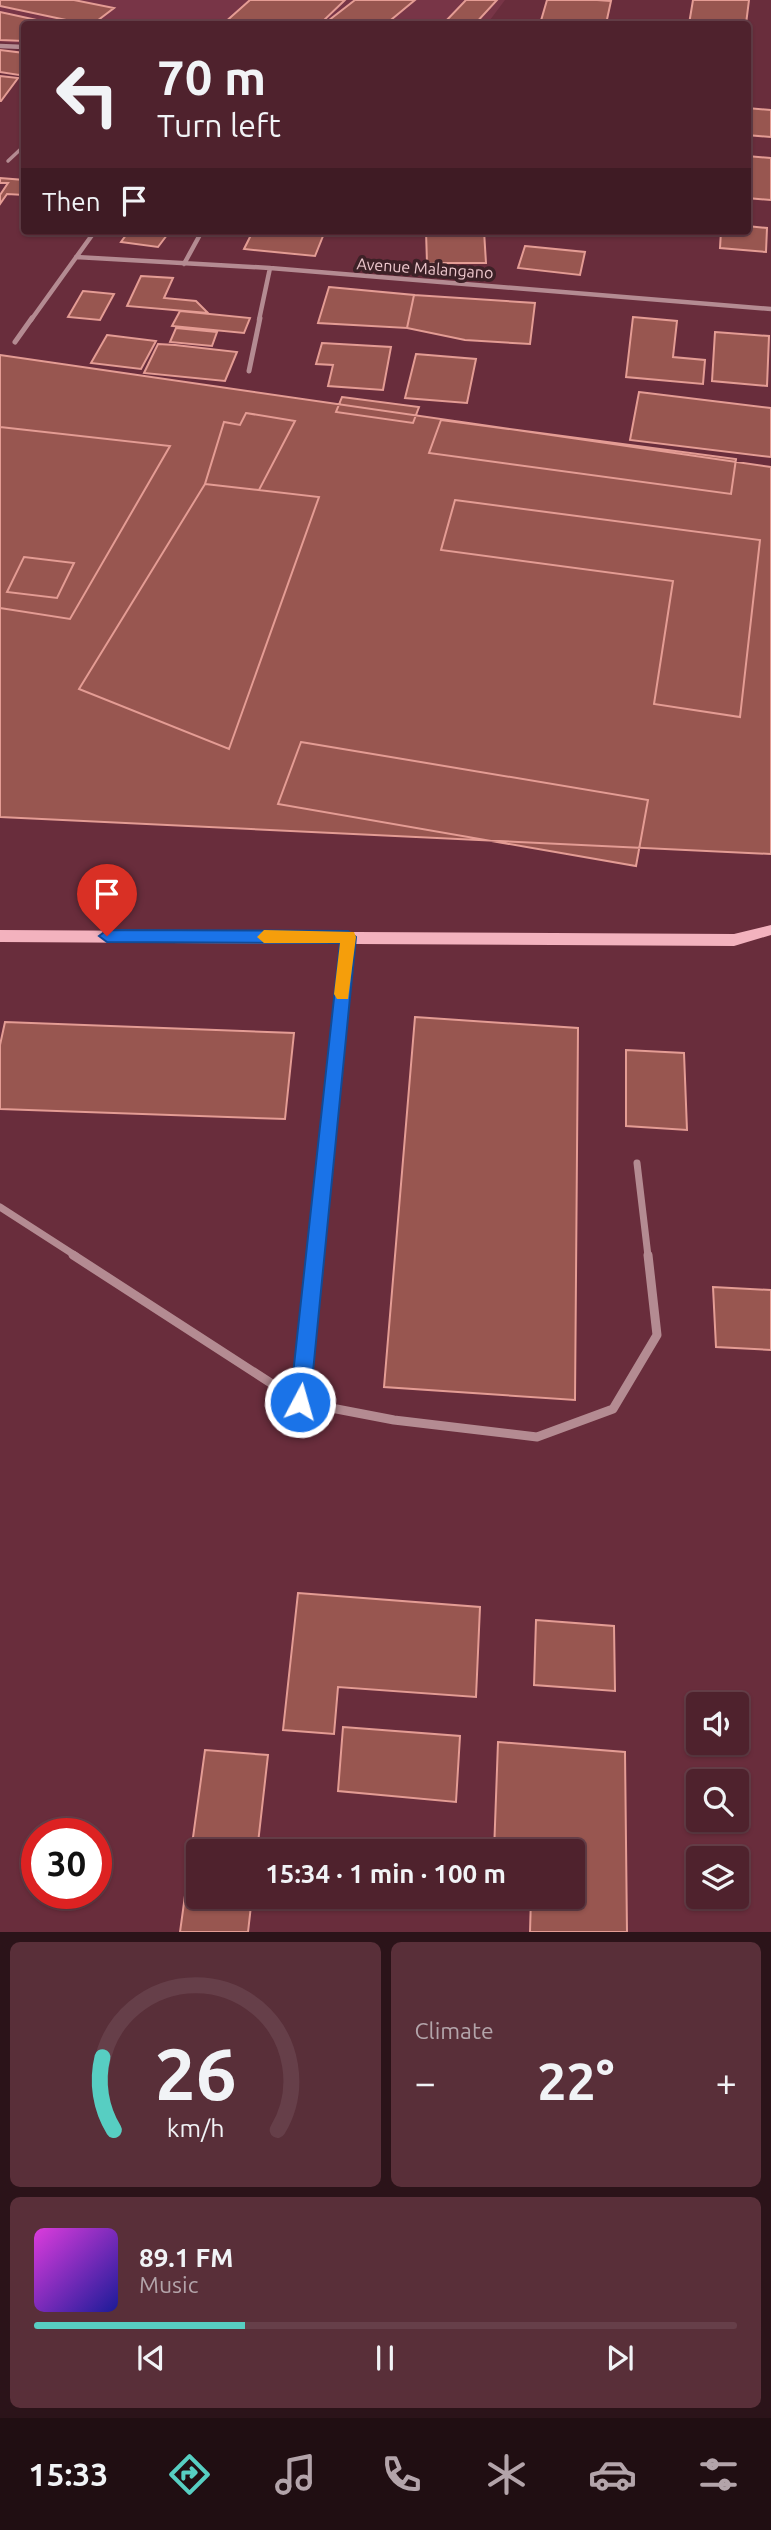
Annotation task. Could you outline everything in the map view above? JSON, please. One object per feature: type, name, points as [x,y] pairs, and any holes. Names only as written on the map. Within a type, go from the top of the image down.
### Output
[{"type":"street","points":[[0,46],[21,47]]},
{"type":"street","points":[[15,342],[92,235]]},
{"type":"street","points":[[184,264],[200,235]]},
{"type":"street","name":"Avenue Malangano","points":[[76,257],[270,268],[771,309]]},
{"type":"street","points":[[249,371],[270,268]]},
{"type":"street","points":[[0,936],[734,940],[771,930]]},
{"type":"street","points":[[300,1402],[348,937]]},
{"type":"street","points":[[0,1207],[300,1402],[394,1420],[537,1437],[613,1409],[657,1335],[637,1163]]},
{"type":"lane","points":[[8,161],[21,149]]},
{"type":"shaded area","points":[[0,0],[505,0],[489,21],[21,21],[21,44],[0,42]]},
{"type":"building","points":[[0,0],[74,0],[114,8],[97,21],[71,21],[0,6]]},
{"type":"building","points":[[250,0],[345,0],[323,21],[226,21]]},
{"type":"building","points":[[355,0],[415,0],[390,21],[328,21]]},
{"type":"building","points":[[466,0],[497,0],[478,21],[446,21]]},
{"type":"building","points":[[547,0],[611,1],[607,21],[541,21]]},
{"type":"building","points":[[693,0],[749,0],[746,21],[690,21]]},
{"type":"building","points":[[0,12],[41,21],[21,21],[21,41],[0,40]]},
{"type":"building","points":[[0,50],[21,53],[19,75],[0,72]]},
{"type":"building","points":[[0,76],[18,78],[1,101],[0,101]]},
{"type":"building","points":[[751,108],[771,110],[771,137],[751,135]]},
{"type":"building","points":[[751,156],[771,158],[771,200],[751,198]]},
{"type":"building","points":[[0,178],[21,180],[21,195],[7,194],[0,204],[0,195],[8,183],[0,183]]},
{"type":"building","points":[[751,226],[767,228],[766,252],[720,248],[721,235],[751,235]]},
{"type":"building","points":[[126,235],[167,235],[158,247],[121,242]]},
{"type":"building","points":[[251,235],[323,235],[315,256],[244,249]]},
{"type":"building","points":[[426,235],[484,235],[486,263],[427,263]]},
{"type":"building","points":[[525,246],[585,252],[580,275],[518,268]]},
{"type":"building","points":[[141,276],[173,278],[164,298],[196,301],[208,313],[127,306]]},
{"type":"building","points":[[329,287],[414,295],[407,328],[318,323]]},
{"type":"building","points":[[83,291],[114,294],[100,320],[68,317]]},
{"type":"building","points":[[414,295],[535,303],[530,344],[465,340],[407,328]]},
{"type":"building","points":[[180,311],[250,318],[244,333],[172,326]]},
{"type":"building","points":[[633,317],[677,321],[673,357],[705,360],[703,384],[626,377]]},
{"type":"building","points":[[176,328],[217,332],[212,346],[170,342]]},
{"type":"building","points":[[715,332],[769,336],[767,386],[712,381]]},
{"type":"building","points":[[107,335],[156,341],[141,369],[91,363]]},
{"type":"building","points":[[322,343],[391,347],[383,390],[328,386],[333,365],[316,364]]},
{"type":"building","points":[[158,344],[237,352],[225,381],[144,373]]},
{"type":"building","points":[[416,354],[476,359],[467,403],[405,398]]},
{"type":"building","points":[[0,355],[771,467],[771,854],[0,817]]},
{"type":"building","points":[[639,392],[771,408],[771,457],[630,440]]},
{"type":"building","points":[[342,397],[419,407],[413,423],[336,412]]},
{"type":"building","points":[[246,413],[295,421],[259,490],[205,484],[224,422],[240,425]]},
{"type":"building","points":[[441,420],[736,459],[731,494],[429,453]]},
{"type":"building","points":[[0,427],[170,446],[70,619],[0,608]]},
{"type":"building","points":[[205,484],[319,497],[229,749],[79,689]]},
{"type":"building","points":[[455,500],[760,540],[740,717],[654,704],[673,581],[441,550]]},
{"type":"building","points":[[24,557],[74,563],[57,598],[7,592]]},
{"type":"building","points":[[301,742],[648,800],[636,866],[278,804]]},
{"type":"building","points":[[415,1017],[578,1028],[575,1400],[384,1387]]},
{"type":"building","points":[[5,1022],[294,1033],[285,1119],[0,1109],[0,1045]]},
{"type":"building","points":[[626,1050],[684,1053],[687,1130],[626,1126]]},
{"type":"building","points":[[713,1287],[771,1290],[771,1350],[716,1347]]},
{"type":"building","points":[[298,1593],[480,1607],[476,1697],[338,1687],[334,1734],[283,1730]]},
{"type":"building","points":[[536,1620],[614,1626],[615,1691],[534,1685]]},
{"type":"building","points":[[343,1727],[460,1736],[456,1802],[338,1791]]},
{"type":"building","points":[[498,1742],[625,1752],[627,1932],[530,1932],[531,1909],[585,1909],[585,1839],[494,1839]]},
{"type":"building","points":[[205,1750],[268,1755],[258,1839],[193,1839]]},
{"type":"building","points":[[186,1888],[186,1909],[251,1909],[248,1932],[180,1932]]},
{"type":"slow traffic","points":[[264,937],[348,937],[342,994]]},
{"type":"route","points":[[107,936],[348,937],[300,1402]]}]
